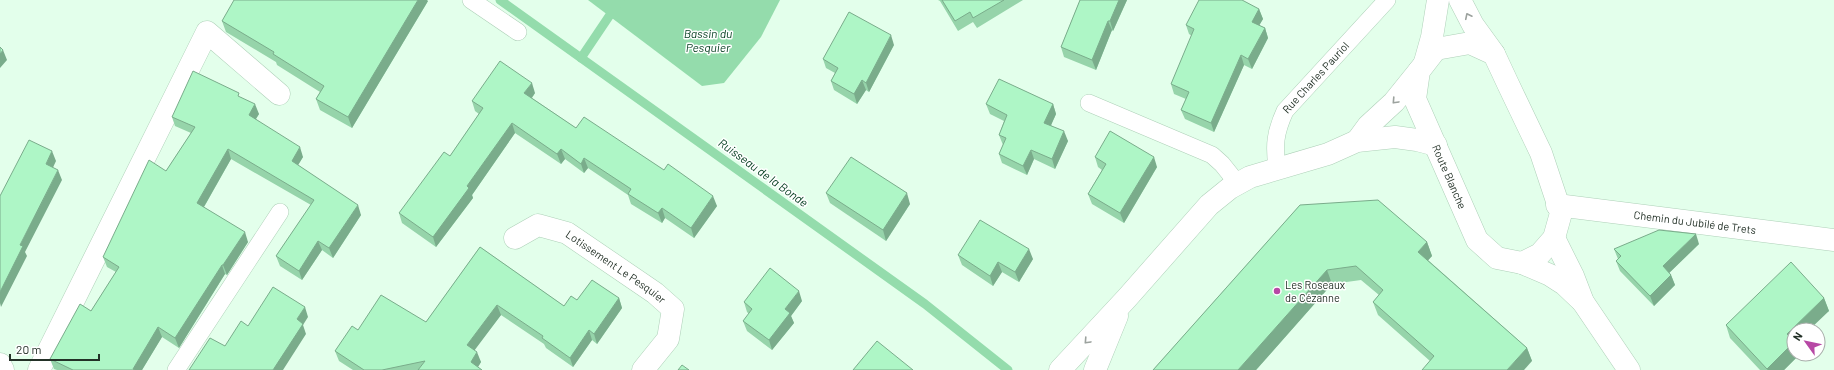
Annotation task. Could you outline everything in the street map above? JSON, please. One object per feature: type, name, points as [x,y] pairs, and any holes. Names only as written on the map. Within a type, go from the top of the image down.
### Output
[{"type":"street","name":"Route Blanche","points":[[1438,0],[1433,30],[1415,99],[1477,240],[1497,258],[1522,263],[1550,275],[1564,284],[1583,302],[1629,370]]},
{"type":"street","points":[[1460,0],[1473,25],[1494,54],[1541,153],[1561,213],[1554,238],[1540,254],[1522,263]]},
{"type":"street","points":[[39,370],[207,32],[279,94]]},
{"type":"street","name":"Route Blanche","points":[[1422,68],[1436,49],[1470,43],[1494,54]]},
{"type":"street","points":[[1357,141],[1368,126],[1394,102],[1422,68]]},
{"type":"street","points":[[1060,370],[1209,205],[1238,184],[1277,168],[1328,154],[1357,141],[1395,137],[1417,140],[1436,145]]},
{"type":"street","name":"Chemin du Jubilé de Trets","points":[[1557,204],[1834,240]]},
{"type":"street","name":"Lotissement Le Pesquier","points":[[515,238],[538,225],[568,233],[655,292],[673,309],[668,339],[643,370]]},
{"type":"street","name":"Route Blanche","points":[[1554,238],[1573,276],[1583,302]]},
{"type":"street","points":[[1095,370],[1123,302]]},
{"type":"street","points":[[0,364],[3,370]]},
{"type":"lane","points":[[471,0],[518,32]]},
{"type":"lane","name":"Rue Charles Pauriol","points":[[1277,168],[1275,152],[1277,129],[1285,111],[1387,0]]},
{"type":"lane","points":[[1089,103],[1212,155],[1222,164],[1238,184]]},
{"type":"lane","points":[[176,370],[280,212]]},
{"type":"water","name":"Bassin du Pesquier","points":[[588,0],[780,0],[761,37],[724,83],[702,86]]},
{"type":"building","points":[[234,0],[418,0],[348,117],[316,99],[324,86],[273,54],[274,52],[222,21]]},
{"type":"building","points":[[942,0],[1004,0],[973,18],[970,12],[955,21]]},
{"type":"building","points":[[1080,0],[1119,0],[1110,21],[1108,21],[1092,60],[1061,47]]},
{"type":"building","points":[[1199,0],[1242,0],[1259,9],[1252,22],[1265,28],[1248,59],[1241,55],[1211,123],[1181,110],[1189,92],[1171,84],[1194,29],[1186,25]]},
{"type":"building","points":[[849,12],[891,35],[866,83],[862,80],[854,94],[831,81],[838,68],[823,59]]},
{"type":"building","points":[[0,47],[3,50],[0,54]]},
{"type":"building","points":[[500,61],[532,83],[524,93],[576,128],[584,117],[664,170],[668,164],[713,196],[691,228],[662,208],[658,213],[628,194],[631,189],[584,158],[581,164],[561,149],[557,154],[512,123],[467,186],[469,188],[433,237],[399,213],[444,152],[450,156],[483,108],[472,101]]},
{"type":"building","points":[[193,71],[239,93],[238,96],[255,104],[249,115],[300,147],[292,161],[358,205],[329,248],[318,241],[299,271],[276,256],[314,200],[228,149],[197,203],[245,232],[175,338],[158,327],[133,369],[135,370],[73,370],[50,359],[80,304],[91,311],[119,267],[103,257],[149,160],[166,171],[195,127],[172,117]]},
{"type":"building","points":[[999,79],[1053,104],[1044,123],[1064,131],[1052,159],[1031,150],[1023,166],[999,154],[1006,138],[999,135],[1007,115],[986,104]]},
{"type":"building","points":[[1110,131],[1154,157],[1120,213],[1088,194],[1106,164],[1095,157]]},
{"type":"building","points":[[29,140],[52,151],[46,164],[58,170],[20,245],[23,246],[0,292],[0,196]]},
{"type":"building","points":[[851,157],[907,193],[883,230],[826,193]]},
{"type":"building","name":"Les Roseaux de Cézanne","points":[[1378,200],[1427,242],[1418,252],[1527,348],[1507,370],[1422,370],[1434,356],[1373,302],[1383,290],[1356,266],[1327,270],[1238,370],[1153,370],[1300,205]]},
{"type":"building","points":[[980,220],[1029,249],[1015,272],[998,262],[990,276],[958,255]]},
{"type":"building","points":[[1659,230],[1696,234],[1663,266],[1671,275],[1650,296],[1616,261],[1621,256],[1614,249]]},
{"type":"building","points":[[480,247],[564,306],[571,296],[577,300],[592,280],[619,298],[594,334],[589,330],[570,358],[542,338],[543,336],[497,305],[467,345],[477,352],[471,362],[482,370],[418,370],[425,361],[382,370],[364,370],[335,351],[352,326],[358,330],[381,295],[426,322]]},
{"type":"building","points":[[1791,262],[1824,298],[1799,322],[1786,322],[1786,350],[1767,369],[1726,325]]},
{"type":"building","points":[[770,268],[799,291],[785,309],[790,313],[769,340],[743,321],[752,309],[744,302]]},
{"type":"building","points":[[273,287],[305,307],[297,319],[303,324],[273,370],[189,370],[210,338],[225,346],[241,321],[248,326]]},
{"type":"building","points":[[877,341],[913,370],[853,370]]},
{"type":"building","points":[[682,365],[689,370],[678,370]]},
{"type":"waterway","name":"Ruisseau de la Bonde","points":[[500,0],[925,304],[1008,370]]},
{"type":"waterway","points":[[581,58],[620,0]]},
{"type":"place","name":"Les Roseaux de Cézanne","points":[[1277,291]]}]
